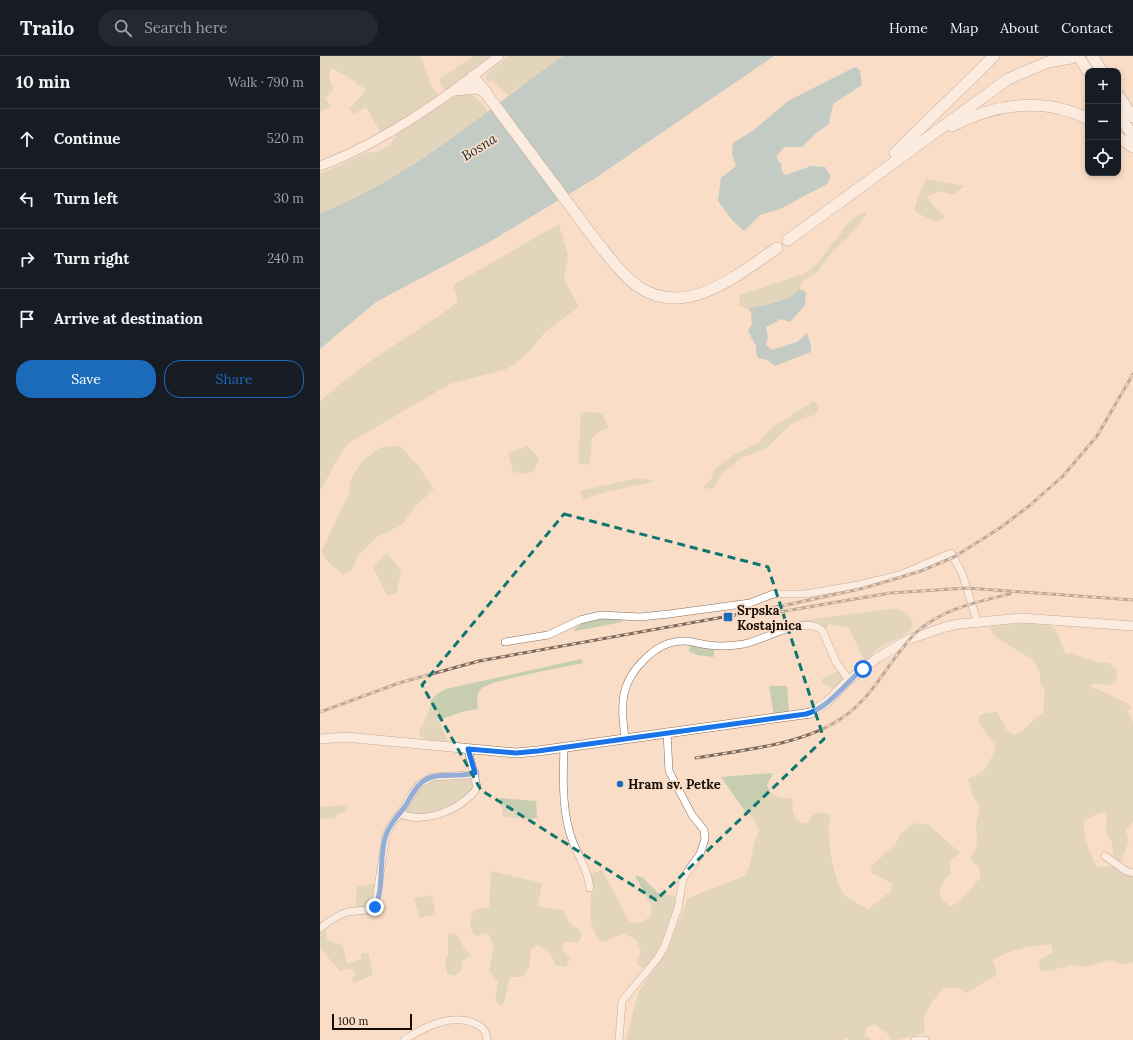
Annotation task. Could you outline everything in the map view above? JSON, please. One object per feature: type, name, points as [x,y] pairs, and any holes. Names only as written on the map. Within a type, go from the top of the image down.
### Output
[{"type":"highway","points":[[856,188],[955,96],[994,56]]},
{"type":"highway","points":[[1092,56],[1100,68]]},
{"type":"highway","points":[[788,240],[856,188],[1008,79],[1048,62],[1074,57],[1085,68]]},
{"type":"highway","points":[[473,76],[597,242],[618,268],[639,287],[652,294],[670,297],[696,294],[711,290],[725,284],[777,248]]},
{"type":"highway","points":[[455,90],[477,88],[486,92]]},
{"type":"highway","points":[[1121,99],[1133,117]]},
{"type":"highway","points":[[911,149],[966,118],[992,109],[1014,105],[1036,105],[1062,110],[1085,118]]},
{"type":"highway","points":[[1121,118],[1133,136]]},
{"type":"highway","points":[[1121,139],[1133,148]]},
{"type":"main road","points":[[320,166],[344,157],[380,139],[455,90],[499,56]]},
{"type":"main road","points":[[320,739],[345,737],[516,753],[625,739],[810,713],[827,702],[849,680],[878,658],[910,639],[952,626],[1021,618],[1133,626]]},
{"type":"street","points":[[505,642],[548,635],[580,620],[602,615],[640,617],[668,614],[750,603],[772,594],[805,594],[858,585],[906,573],[951,553],[962,574],[978,624]]},
{"type":"street","points":[[625,739],[622,709],[624,692],[629,676],[650,654],[660,647],[672,642],[684,641],[706,645],[736,646],[756,642],[778,632],[811,625],[822,630],[836,662],[849,680]]},
{"type":"street","points":[[619,1040],[622,1001],[657,960],[664,948],[678,908],[683,878],[700,854],[705,839],[704,830],[692,815],[669,771],[667,732]]},
{"type":"street","points":[[564,747],[564,794],[569,831],[586,868],[590,888]]},
{"type":"street","points":[[400,814],[411,818],[441,814],[462,804],[476,790],[477,784],[468,749]]},
{"type":"street","points":[[320,928],[337,916],[348,912],[371,910],[375,907],[386,835],[392,823],[400,814],[413,792],[426,779],[432,777],[462,776],[475,773]]},
{"type":"street","points":[[1105,856],[1126,871],[1133,873]]},
{"type":"street","points":[[404,1040],[443,1021],[452,1019],[464,1019],[481,1026],[485,1031],[487,1040]]},
{"type":"street","points":[[915,1040],[925,1040]]},
{"type":"highlighted area","points":[[564,514],[768,567],[824,739],[656,900],[481,790],[422,685]]},
{"type":"green space","points":[[320,56],[421,56],[431,86],[440,97],[381,133],[366,107],[354,114],[349,109],[366,90],[347,76],[331,68],[329,76],[333,90],[325,99],[331,106],[320,112]]},
{"type":"green space","points":[[473,56],[490,56],[445,91],[439,80]]},
{"type":"green space","points":[[508,56],[563,56],[508,95],[493,81],[487,81],[485,76]]},
{"type":"green space","points":[[465,90],[483,104],[488,111],[428,155],[387,181],[366,193],[320,213],[320,174],[368,152],[377,152],[386,148],[397,134]]},
{"type":"green space","points":[[926,179],[964,186],[953,195],[940,191],[927,197],[933,206],[946,216],[935,222],[914,211],[919,194]]},
{"type":"green space","points":[[865,211],[867,214],[851,234],[827,258],[817,272],[803,281],[797,294],[779,301],[748,309],[739,306],[740,295],[803,274],[817,264],[850,221]]},
{"type":"green space","points":[[559,224],[568,256],[564,279],[579,307],[545,332],[530,351],[515,364],[504,370],[450,384],[349,443],[340,455],[320,491],[320,402],[353,374],[458,302],[453,285]]},
{"type":"green space","points":[[814,401],[819,407],[815,415],[799,420],[790,425],[767,448],[741,458],[723,473],[713,489],[703,488],[711,479],[714,470],[735,454],[760,442],[770,429]]},
{"type":"green space","points":[[594,412],[602,414],[609,428],[600,431],[592,438],[590,462],[587,465],[578,463],[581,413]]},
{"type":"green space","points":[[400,446],[419,467],[434,489],[415,507],[402,525],[378,536],[358,556],[352,570],[344,575],[328,562],[321,552],[349,494],[351,480],[362,463],[378,449]]},
{"type":"green space","points":[[528,446],[539,459],[535,468],[530,473],[513,472],[508,453]]},
{"type":"green space","points":[[637,478],[655,481],[606,492],[584,500],[580,491]]},
{"type":"green space","points":[[387,553],[401,571],[397,592],[387,596],[373,567]]},
{"type":"green space","points":[[897,608],[907,614],[913,622],[911,628],[903,636],[876,650],[865,663],[849,628],[829,624],[826,628],[812,623],[789,625],[789,622]]},
{"type":"green space","points":[[599,619],[622,619],[623,622],[575,631],[574,629],[586,621]]},
{"type":"green space","points":[[1039,623],[1051,626],[1058,634],[1066,654],[1071,653],[1096,662],[1109,663],[1117,670],[1117,678],[1110,685],[1091,684],[1092,688],[1128,703],[1131,708],[1127,711],[1133,722],[1133,822],[1126,830],[1129,841],[1120,863],[1114,858],[1111,839],[1105,831],[1107,824],[1106,814],[1102,812],[1084,820],[1084,832],[1091,856],[1097,867],[1113,866],[1123,873],[1133,876],[1133,963],[1123,964],[1109,960],[1087,967],[1071,965],[1050,971],[1040,970],[1039,960],[1053,952],[1051,944],[1028,947],[1014,951],[993,960],[997,975],[966,993],[957,988],[944,988],[932,1002],[923,1019],[925,1028],[924,1033],[898,1040],[890,1040],[889,1035],[875,1024],[866,1028],[865,1035],[872,1040],[849,1040],[846,1037],[843,1040],[626,1040],[638,993],[669,945],[688,898],[746,875],[750,864],[759,831],[754,819],[745,811],[721,777],[773,773],[767,785],[769,789],[774,795],[784,798],[792,798],[793,812],[797,820],[806,824],[814,814],[823,812],[831,816],[829,823],[829,843],[840,888],[850,899],[868,909],[891,891],[893,884],[872,873],[871,867],[896,843],[900,834],[915,823],[929,825],[960,853],[949,862],[951,872],[945,879],[939,892],[942,900],[950,906],[958,903],[980,878],[980,868],[970,858],[975,851],[977,842],[976,825],[980,808],[972,794],[968,779],[980,773],[987,767],[996,746],[979,724],[979,716],[986,713],[997,712],[1006,729],[1014,735],[1043,713],[1045,690],[1040,684],[1040,674],[1034,661],[994,636],[989,627]]},
{"type":"green space","points":[[690,645],[714,648],[714,657],[697,655],[689,651]]},
{"type":"green space","points":[[581,659],[583,663],[499,681],[482,688],[477,700],[478,709],[465,711],[439,720],[448,742],[423,738],[419,735],[429,711],[430,701],[437,694],[446,689]]},
{"type":"green space","points":[[840,670],[845,679],[833,690],[822,682],[822,679]]},
{"type":"green space","points":[[769,686],[787,686],[789,711],[774,715]]},
{"type":"green space","points":[[473,776],[474,789],[451,806],[434,813],[415,814],[405,812],[416,793],[427,783],[442,778]]},
{"type":"green space","points":[[500,798],[536,801],[537,818],[526,819],[503,816]]},
{"type":"green space","points":[[347,805],[347,811],[339,813],[334,818],[320,819],[320,807]]},
{"type":"green space","points":[[602,870],[629,921],[638,924],[650,917],[652,907],[635,876],[642,877],[657,892],[674,896],[676,903],[674,911],[658,951],[649,965],[642,968],[637,964],[641,951],[636,939],[624,934],[602,942],[592,927],[590,910],[590,874]]},
{"type":"green space","points":[[491,871],[542,883],[538,906],[563,910],[570,924],[579,929],[581,937],[578,943],[565,941],[562,950],[570,959],[566,967],[555,965],[551,955],[538,945],[531,949],[529,969],[522,977],[510,977],[504,1003],[500,1005],[495,1000],[498,982],[489,970],[493,950],[492,942],[487,933],[477,936],[472,930],[470,924],[474,910],[489,907]]},
{"type":"green space","points":[[377,883],[374,903],[366,907],[355,908],[357,887]]},
{"type":"green space","points":[[431,895],[436,915],[420,918],[414,898]]},
{"type":"green space","points":[[326,926],[327,940],[343,945],[347,964],[361,959],[361,954],[368,952],[373,975],[354,983],[352,979],[356,974],[353,970],[349,968],[340,971],[320,948],[320,930]]},
{"type":"green space","points":[[448,933],[458,935],[464,948],[471,955],[462,961],[461,971],[455,976],[447,974],[445,962],[448,955]]},
{"type":"water","name":"Bosna","points":[[563,56],[774,56],[594,179],[491,241],[376,302],[320,349],[320,213],[385,181],[416,162],[446,142]]},
{"type":"water","points":[[855,67],[860,70],[862,85],[833,104],[829,124],[816,133],[802,147],[784,147],[776,157],[781,164],[782,172],[786,175],[811,166],[825,167],[831,176],[827,184],[780,209],[760,215],[744,231],[732,220],[718,201],[721,178],[736,166],[732,154],[733,143],[754,130],[788,101]]},
{"type":"water","points":[[799,289],[806,292],[805,305],[790,322],[781,319],[766,327],[768,338],[766,345],[772,350],[797,342],[807,333],[811,345],[811,352],[775,366],[767,360],[758,358],[756,346],[748,331],[752,324],[751,312],[748,309],[784,300],[796,293]]},
{"type":"railway","points":[[320,712],[399,683],[479,661],[768,609],[864,588],[921,571],[954,557],[1000,528],[1029,506],[1063,476],[1097,436],[1133,374]]},
{"type":"railway","points":[[779,612],[890,593],[967,588],[1133,600]]},
{"type":"railway","points":[[696,758],[772,745],[809,735],[826,727],[842,718],[862,701],[909,640],[930,622],[969,604],[1010,594]]},
{"type":"place","name":"Srpska Kostajnica","points":[[728,617]]},
{"type":"place","name":"Hram sv. Petke","points":[[620,784]]},
{"type":"route","points":[[375,907],[377,903],[384,844],[386,835],[392,823],[400,814],[413,792],[426,779],[432,777],[468,775],[475,773],[468,749],[516,753],[538,751],[806,714],[815,711],[827,702],[849,680],[863,669]]}]
